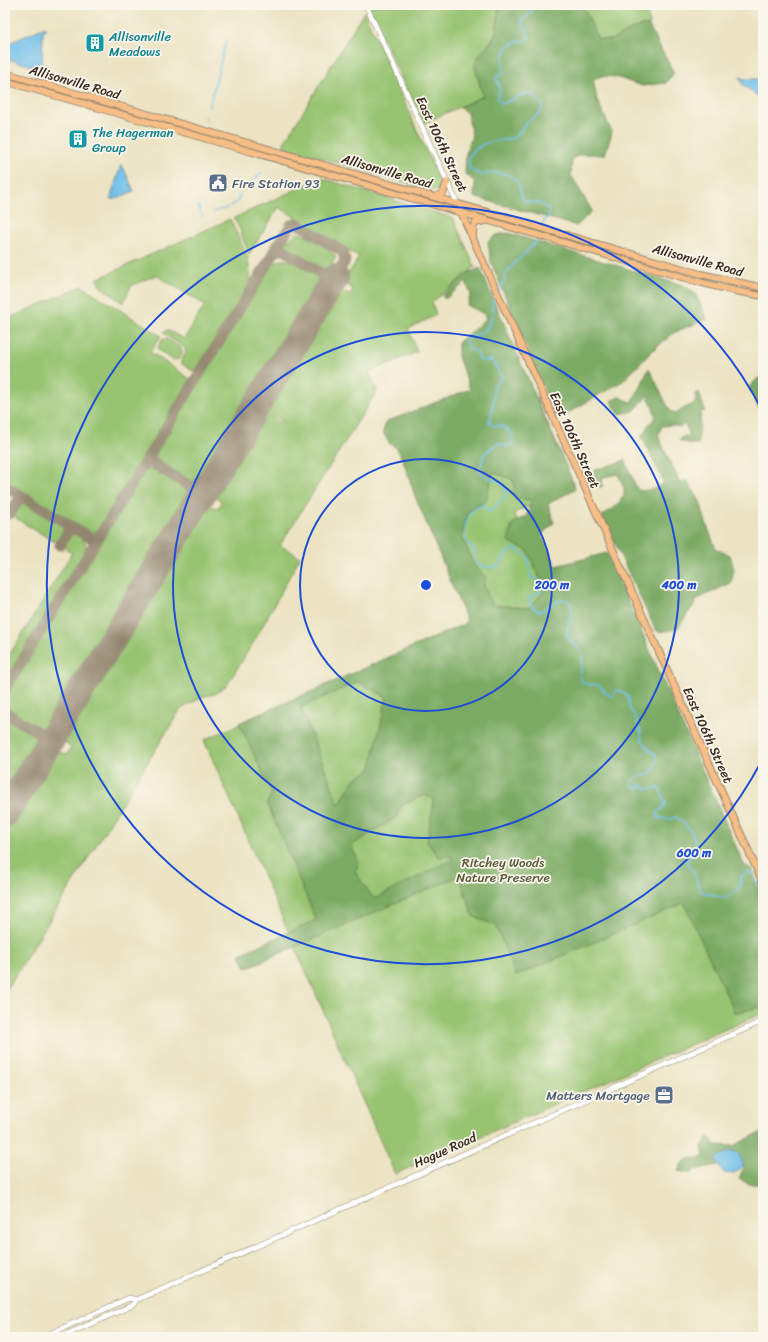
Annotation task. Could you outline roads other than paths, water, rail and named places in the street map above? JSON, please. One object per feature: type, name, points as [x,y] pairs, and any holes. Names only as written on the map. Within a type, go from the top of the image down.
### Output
[{"type":"main road","name":"Allisonville Road","points":[[5,73],[701,274],[763,288]]},
{"type":"main road","name":"Allisonville Road","points":[[5,81],[699,282],[763,296]]},
{"type":"main road","points":[[435,197],[443,193],[447,182]]},
{"type":"main road","name":"East 106th Street","points":[[457,203],[472,240],[763,884]]},
{"type":"main road","points":[[472,240],[475,223],[488,220]]},
{"type":"street","name":"East 106th Street","points":[[366,5],[457,203]]},
{"type":"street","name":"Hague Road","points":[[61,1337],[133,1305],[136,1300],[763,1021]]},
{"type":"street","name":"Hague Road","points":[[43,1337],[50,1336],[129,1298],[136,1300]]},
{"type":"water","points":[[45,27],[46,28],[43,32],[42,69],[5,58],[5,45]]},
{"type":"water","points":[[740,77],[744,79],[763,79],[763,100],[744,86]]},
{"type":"water","points":[[121,165],[134,191],[115,199],[111,199],[111,197]]},
{"type":"water","points":[[735,1151],[739,1154],[743,1164],[740,1169],[735,1172],[724,1173],[715,1160],[719,1156]]},
{"type":"waterway","points":[[527,5],[533,9],[531,13],[521,21],[528,32],[529,37],[525,41],[517,41],[506,48],[503,73],[496,77],[500,90],[497,98],[502,104],[526,93],[534,96],[543,105],[541,112],[526,123],[516,137],[490,142],[480,146],[469,156],[468,164],[472,171],[482,175],[502,173],[515,179],[519,184],[523,201],[539,203],[549,210],[549,216],[544,221],[542,226]]},
{"type":"waterway","points":[[209,107],[226,41]]},
{"type":"waterway","points":[[251,183],[261,173]]},
{"type":"waterway","points":[[230,206],[237,202],[240,195]]},
{"type":"waterway","points":[[198,205],[203,217]]},
{"type":"waterway","points":[[213,212],[227,208]]},
{"type":"waterway","points":[[499,291],[510,268],[538,238]]},
{"type":"waterway","points":[[496,294],[489,325],[483,332],[470,337],[465,341],[469,349],[477,352],[479,359],[485,361],[491,360],[502,376],[500,381],[495,384],[493,393],[493,407],[489,422],[493,426],[500,425],[508,430],[512,435],[512,445],[504,446],[499,443],[490,448],[482,460],[481,472],[502,484],[505,491],[505,497],[491,511],[488,512],[484,505],[474,509],[468,518],[465,535],[467,542],[475,553],[475,562],[484,567],[497,567],[508,552],[516,549],[528,557],[531,578],[537,579],[541,583],[541,591],[530,597],[528,600],[534,608],[539,611],[558,601],[569,601],[571,611],[566,634],[583,655],[580,678],[585,684],[599,685],[607,694],[612,696],[618,690],[628,696],[630,709],[635,716],[641,732],[641,739],[651,752],[656,754],[657,757],[654,770],[649,774],[636,777],[632,785],[636,789],[643,785],[645,789],[659,788],[666,803],[657,813],[658,818],[671,819],[676,817],[691,831],[694,836],[695,846],[693,853],[686,861],[693,870],[700,891],[724,898],[740,887],[741,877],[748,872],[753,874],[763,894]]},
{"type":"place","name":"Allisonville Meadows","points":[[95,43]]},
{"type":"place","name":"The Hagerman Group","points":[[78,139]]},
{"type":"place","name":"Fire Station 93","points":[[218,183]]},
{"type":"place","name":"Matters Mortgage","points":[[664,1095]]},
{"type":"park label","name":"Ritchey Woods Nature Preserve","points":[[503,870]]}]
